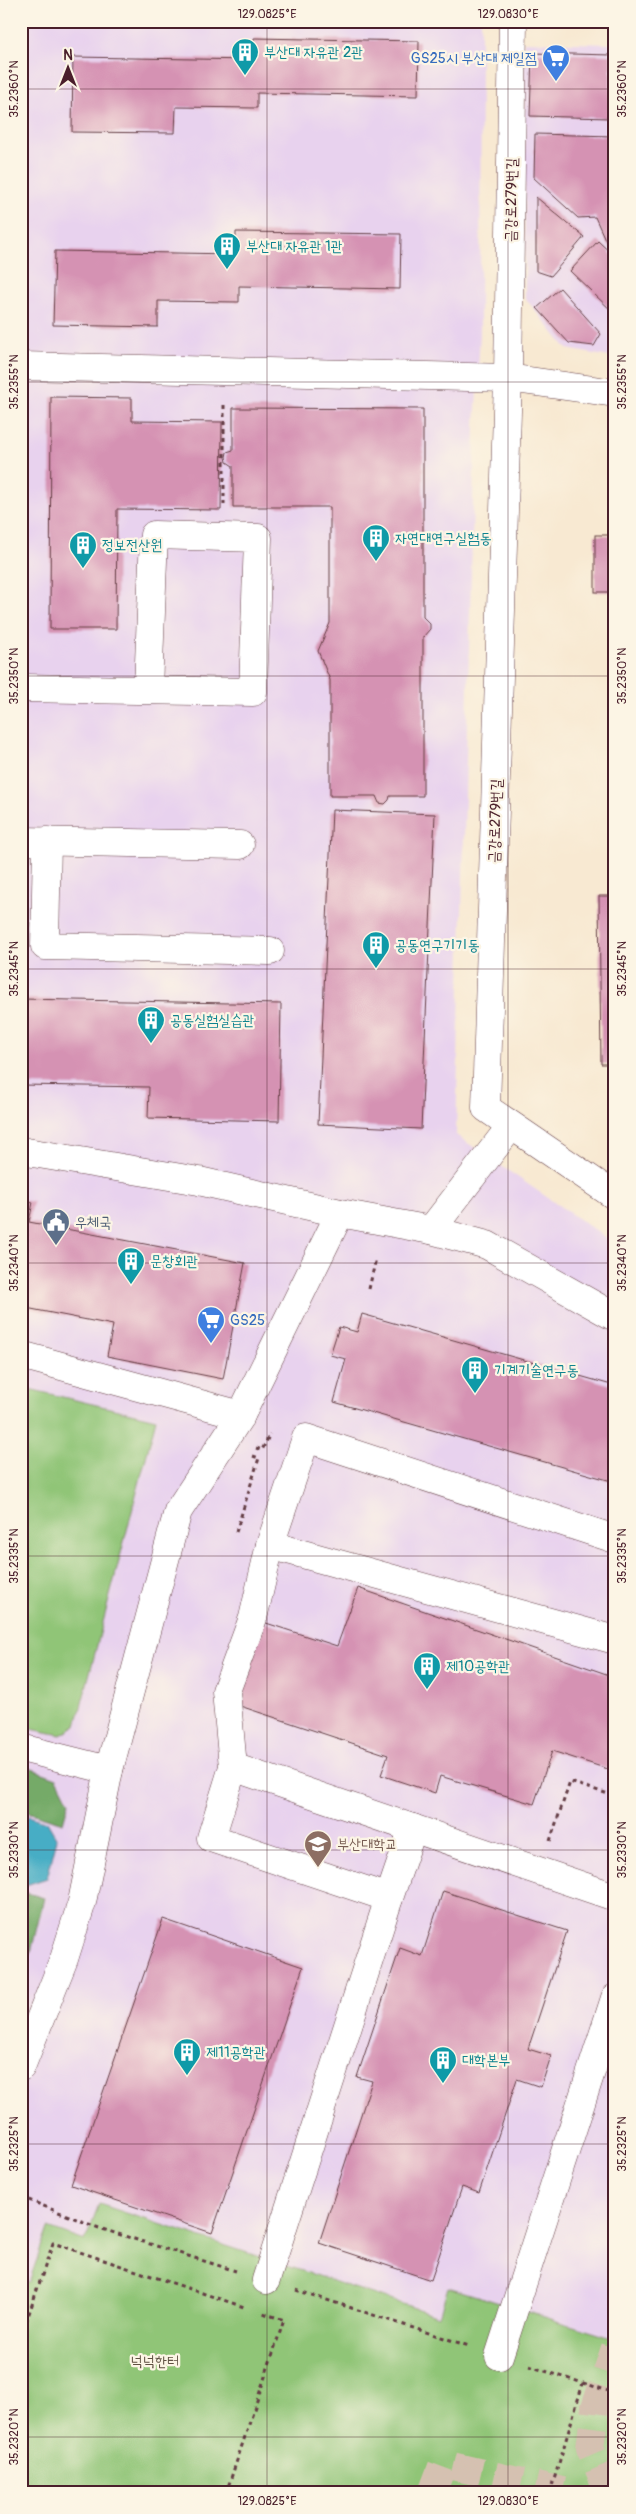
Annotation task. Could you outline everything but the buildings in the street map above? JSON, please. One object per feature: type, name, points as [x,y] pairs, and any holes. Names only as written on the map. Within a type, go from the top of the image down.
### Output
[{"type":"street","name":"금강로279번길","points":[[513,21],[508,378],[486,1108],[615,1196]]},
{"type":"street","points":[[21,366],[508,378],[615,393]]},
{"type":"street","points":[[21,688],[253,692],[258,538],[154,535],[148,689]]},
{"type":"street","points":[[240,845],[34,841],[45,946],[270,950]]},
{"type":"street","points":[[431,1230],[511,1126]]},
{"type":"street","points":[[21,1151],[200,1181],[340,1213],[431,1230],[486,1245],[615,1317]]},
{"type":"street","points":[[21,2066],[64,1959],[82,1902],[109,1770],[178,1511],[241,1415],[340,1213]]},
{"type":"street","points":[[21,1355],[241,1415]]},
{"type":"street","points":[[389,1898],[210,1838],[233,1767],[226,1691],[253,1618],[270,1545],[306,1438],[615,1539]]},
{"type":"street","points":[[270,1545],[615,1640]]},
{"type":"street","points":[[21,1748],[109,1770]]},
{"type":"street","points":[[233,1767],[615,1897]]},
{"type":"street","points":[[266,2280],[413,1828]]},
{"type":"street","points":[[499,2356],[615,1998]]},
{"type":"path","points":[[224,396],[224,537]]},
{"type":"path","points":[[368,1289],[376,1258]]},
{"type":"path","points":[[236,1532],[259,1458],[245,1454]]},
{"type":"path","points":[[549,1845],[570,1782],[615,1796]]},
{"type":"path","points":[[21,2196],[99,2228],[615,2393]]},
{"type":"path","points":[[21,2337],[53,2244],[248,2308]]},
{"type":"path","points":[[226,2493],[284,2320],[258,2312]]},
{"type":"path","points":[[550,2493],[583,2383]]},
{"type":"shaded area","name":"부산대학교","points":[[21,21],[481,21],[480,334],[475,426],[456,1135],[615,1244],[615,2493],[21,2493]]},
{"type":"shaded area","points":[[524,42],[615,44],[615,358],[567,349],[525,298]]},
{"type":"green space","points":[[29,1389],[156,1419],[76,1726],[61,1735],[21,1727],[21,1395]]},
{"type":"green space","points":[[21,1765],[57,1778],[69,1802],[63,1823],[21,1810]]},
{"type":"green space","points":[[21,1891],[44,1898],[31,1952],[22,1976]]},
{"type":"green space","name":"넉넉한터","points":[[99,2204],[439,2316],[448,2287],[615,2339],[615,2493],[21,2493],[21,2280],[29,2282],[48,2228],[85,2241]]},
{"type":"water","points":[[21,1814],[47,1822],[57,1839],[47,1878],[26,1885],[21,1884]]},
{"type":"tunnel","points":[[609,2493],[590,2448],[595,2407],[615,2348]]},
{"type":"tunnel","points":[[432,2493],[443,2464],[571,2493]]},
{"type":"place","name":"부산대 자유관 2관","points":[[245,76]]},
{"type":"place","name":"GS25시 부산대 제일점","points":[[556,82]]},
{"type":"place","name":"부산대 자유관 1관","points":[[227,270]]},
{"type":"place","name":"자연대연구실험동","points":[[376,562]]},
{"type":"place","name":"정보전산원","points":[[83,569]]},
{"type":"place","name":"공동연구기기동","points":[[376,969]]},
{"type":"place","name":"공동실험실습관","points":[[151,1044]]},
{"type":"place","name":"우체국","points":[[56,1246]]},
{"type":"place","name":"문창회관","points":[[131,1285]]},
{"type":"place","name":"GS25","points":[[211,1344]]},
{"type":"place","name":"기계기술연구동","points":[[475,1394]]},
{"type":"place","name":"제10공학관","points":[[427,1690]]},
{"type":"place","name":"부산대학교","points":[[318,1868]]},
{"type":"place","name":"제11공학관","points":[[187,2076]]},
{"type":"place","name":"대학본부","points":[[443,2084]]}]
